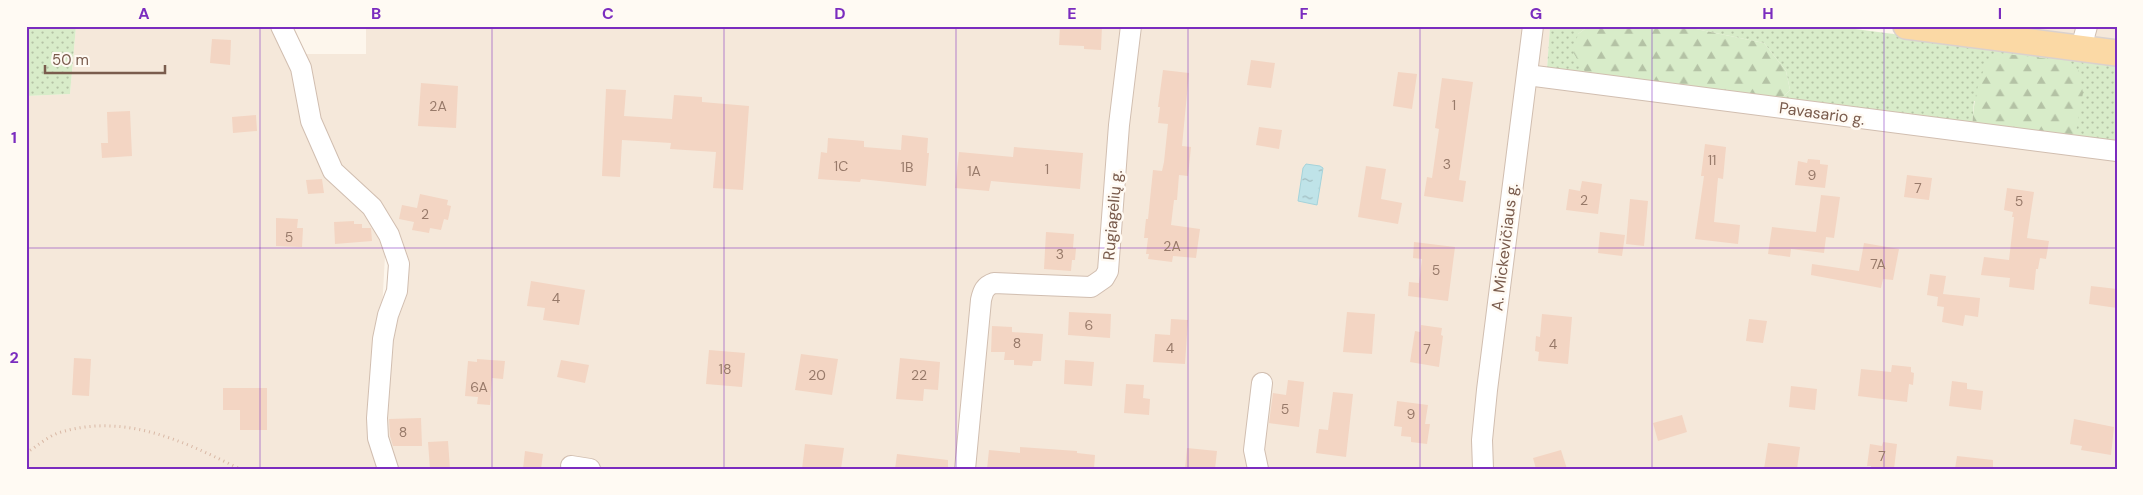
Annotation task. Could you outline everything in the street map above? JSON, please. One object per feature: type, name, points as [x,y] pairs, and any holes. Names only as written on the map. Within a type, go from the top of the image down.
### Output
[{"type":"main road","points":[[1906,26],[2084,37],[2117,53]]},
{"type":"street","points":[[281,26],[301,68],[312,121],[333,171],[372,207],[388,235],[399,264],[397,291],[388,315],[383,340],[377,418],[378,438],[388,469]]},
{"type":"street","name":"Rugiagėlių g.","points":[[965,469],[981,300],[983,292],[988,285],[994,283],[1091,287],[1104,278],[1108,271],[1120,125],[1131,26]]},
{"type":"street","name":"A. Mickevičiaus g.","points":[[1483,469],[1482,440],[1487,390],[1533,26]]},
{"type":"street","name":"Pavasario g.","points":[[1527,75],[2117,151]]},
{"type":"street","points":[[1258,469],[1254,450],[1262,383]]},
{"type":"street","points":[[570,466],[590,469]]},
{"type":"path","points":[[26,453],[57,433],[97,426],[130,426],[200,449],[240,469]]},
{"type":"shaded area","points":[[76,26],[277,26],[301,93],[381,239],[385,256],[382,309],[380,469],[26,469],[26,96],[70,94]]},
{"type":"shaded area","points":[[366,26],[1550,26],[1547,68],[2117,142],[2117,469],[394,469],[386,450],[394,243],[330,149],[318,118],[306,54],[366,54]]},
{"type":"shaded area","points":[[1989,26],[2117,26],[2117,43]]},
{"type":"green space","points":[[26,26],[76,26],[70,94],[26,96]]},
{"type":"green space","points":[[1550,26],[1589,26],[1578,34],[1587,75],[1547,69]]},
{"type":"green space","points":[[1589,26],[1694,26],[1696,29],[1764,43],[1786,71],[1790,90],[1779,101],[1587,75],[1573,52],[1578,34]]},
{"type":"green space","points":[[1694,26],[1832,26],[2117,63],[2117,142],[2075,137],[1974,101],[1972,127],[1779,101],[1790,90],[1786,71],[1764,43],[1696,29]]},
{"type":"green space","points":[[1996,53],[2069,61],[2079,71],[2083,93],[2075,137],[1972,127],[1978,87],[1985,69]]},
{"type":"water","points":[[1306,164],[1323,168],[1317,205],[1298,201],[1303,168]]},
{"type":"building","points":[[1060,26],[1102,26],[1101,50],[1084,49],[1084,46],[1059,45]]},
{"type":"building","points":[[212,39],[231,40],[230,65],[210,63]]},
{"type":"building","points":[[1251,60],[1275,63],[1271,88],[1247,85]]},
{"type":"building","points":[[1163,70],[1189,73],[1182,146],[1191,147],[1188,176],[1179,175],[1177,200],[1174,200],[1171,225],[1200,229],[1196,258],[1173,256],[1172,262],[1148,259],[1149,254],[1146,254],[1148,238],[1144,238],[1153,170],[1162,171],[1164,162],[1168,124],[1158,123],[1160,107],[1158,107]]},
{"type":"building","points":[[1398,72],[1417,74],[1412,109],[1393,106]]},
{"type":"building","points":[[1442,78],[1473,82],[1459,180],[1466,181],[1463,202],[1424,196],[1427,177],[1432,178],[1439,129],[1435,128]]},
{"type":"building","points":[[421,83],[458,86],[456,128],[418,126]]},
{"type":"building","points":[[606,89],[626,90],[624,116],[672,119],[674,95],[702,97],[702,102],[749,106],[743,190],[713,188],[716,152],[670,149],[671,143],[622,140],[620,177],[602,176]]},
{"type":"building","points":[[130,111],[132,156],[102,158],[101,143],[108,143],[107,112]]},
{"type":"building","points":[[256,115],[257,131],[233,133],[232,117]]},
{"type":"building","points":[[1259,127],[1282,130],[1279,149],[1256,145]]},
{"type":"building","points":[[902,135],[928,138],[927,153],[929,153],[926,186],[861,179],[860,182],[818,179],[821,152],[827,153],[828,138],[864,141],[864,147],[901,150]]},
{"type":"building","points":[[1705,144],[1726,147],[1723,179],[1718,178],[1714,222],[1740,225],[1738,244],[1695,239],[1704,176],[1701,176]]},
{"type":"building","points":[[1014,147],[1083,153],[1080,189],[991,181],[989,191],[955,188],[959,152],[1013,157]]},
{"type":"building","points":[[1808,159],[1820,160],[1820,164],[1828,165],[1825,188],[1795,185],[1798,161],[1807,163]]},
{"type":"building","points":[[1366,166],[1386,169],[1381,199],[1402,203],[1398,224],[1358,217]]},
{"type":"building","points":[[1907,175],[1932,178],[1929,200],[1904,197]]},
{"type":"building","points":[[322,179],[324,193],[308,194],[306,180]]},
{"type":"building","points":[[1582,181],[1602,184],[1598,214],[1566,210],[1569,189],[1580,191]]},
{"type":"building","points":[[2007,188],[2034,192],[2027,238],[2049,241],[2046,259],[2040,258],[2038,269],[2036,269],[2034,290],[2009,287],[2010,278],[1981,275],[1984,257],[2009,260],[2014,217],[2012,217],[2013,212],[2004,210]]},
{"type":"building","points":[[420,194],[448,200],[447,205],[451,206],[448,220],[444,219],[441,230],[430,228],[429,233],[412,230],[414,222],[399,219],[402,205],[417,208]]},
{"type":"building","points":[[1821,195],[1840,197],[1834,238],[1826,237],[1824,253],[1791,249],[1790,257],[1768,254],[1772,227],[1816,232]]},
{"type":"building","points":[[1630,199],[1648,201],[1644,246],[1626,244]]},
{"type":"building","points":[[276,218],[298,219],[297,228],[303,228],[302,247],[276,246]]},
{"type":"building","points":[[354,221],[354,224],[362,224],[362,228],[371,228],[372,241],[335,244],[334,222]]},
{"type":"building","points":[[1046,232],[1074,234],[1073,248],[1076,248],[1075,260],[1072,260],[1071,271],[1044,269]]},
{"type":"building","points":[[1600,232],[1625,235],[1622,256],[1598,253]]},
{"type":"building","points":[[1414,242],[1455,247],[1448,301],[1408,296],[1409,282],[1419,283],[1422,259],[1413,258]]},
{"type":"building","points":[[1864,243],[1899,249],[1893,280],[1883,279],[1881,288],[1811,275],[1812,264],[1859,271]]},
{"type":"building","points":[[1930,274],[1946,276],[1943,294],[1980,298],[1978,317],[1965,315],[1963,326],[1942,322],[1944,307],[1937,306],[1938,297],[1927,295]]},
{"type":"building","points":[[531,281],[585,290],[579,325],[543,320],[545,308],[527,306]]},
{"type":"building","points":[[2091,286],[2117,289],[2117,308],[2089,304]]},
{"type":"building","points":[[1069,312],[1111,314],[1110,338],[1068,335]]},
{"type":"building","points":[[1347,312],[1375,314],[1372,354],[1343,352]]},
{"type":"building","points":[[1542,314],[1572,317],[1568,364],[1538,361],[1539,352],[1535,351],[1536,336],[1540,337]]},
{"type":"building","points":[[1171,319],[1188,320],[1185,364],[1153,362],[1155,334],[1170,335]]},
{"type":"building","points":[[1749,319],[1767,321],[1763,343],[1746,341]]},
{"type":"building","points":[[1421,325],[1442,328],[1441,335],[1443,336],[1439,367],[1410,362],[1415,331],[1420,332]]},
{"type":"building","points":[[992,326],[1012,327],[1012,332],[1043,334],[1041,361],[1033,361],[1032,366],[1014,365],[1014,360],[1004,360],[1005,352],[991,352]]},
{"type":"building","points":[[709,350],[745,353],[742,387],[706,384]]},
{"type":"building","points":[[801,354],[838,359],[832,395],[795,390]]},
{"type":"building","points":[[74,358],[91,359],[89,396],[72,395]]},
{"type":"building","points":[[900,358],[940,362],[938,390],[924,389],[923,401],[896,399]]},
{"type":"building","points":[[477,359],[505,361],[503,379],[492,378],[490,405],[477,404],[478,397],[465,396],[468,361],[477,362]]},
{"type":"building","points":[[561,360],[589,365],[585,383],[557,377]]},
{"type":"building","points":[[1065,360],[1094,362],[1092,386],[1064,384]]},
{"type":"building","points":[[1892,365],[1911,367],[1911,372],[1914,373],[1913,385],[1909,384],[1907,402],[1858,396],[1861,369],[1891,372]]},
{"type":"building","points":[[1288,380],[1304,382],[1299,427],[1269,423],[1273,393],[1286,395]]},
{"type":"building","points":[[1952,381],[1967,383],[1967,389],[1983,391],[1981,410],[1949,406]]},
{"type":"building","points":[[1126,384],[1144,385],[1143,398],[1150,399],[1149,415],[1124,413]]},
{"type":"building","points":[[1791,386],[1817,389],[1815,410],[1789,407]]},
{"type":"building","points":[[223,388],[267,388],[267,430],[240,430],[240,410],[223,410]]},
{"type":"building","points":[[1333,392],[1353,394],[1346,457],[1316,453],[1319,429],[1328,430]]},
{"type":"building","points":[[1397,401],[1428,405],[1425,424],[1430,424],[1427,444],[1411,442],[1411,437],[1401,436],[1402,427],[1394,426]]},
{"type":"building","points":[[1682,415],[1687,432],[1658,441],[1653,423]]},
{"type":"building","points":[[421,418],[422,446],[393,446],[390,436],[389,419]]},
{"type":"building","points":[[2074,419],[2114,427],[2111,455],[2081,450],[2082,446],[2070,444]]},
{"type":"building","points":[[448,441],[450,469],[430,469],[428,442]]},
{"type":"building","points":[[1883,442],[1897,444],[1894,469],[1871,469],[1871,466],[1867,466],[1870,444],[1882,446]]},
{"type":"building","points":[[1768,443],[1800,447],[1797,469],[1764,469]]},
{"type":"building","points":[[805,444],[844,448],[841,469],[802,469]]},
{"type":"building","points":[[1020,447],[1077,451],[1077,453],[1095,455],[1094,469],[987,469],[989,450],[1020,453]]},
{"type":"building","points":[[1187,448],[1217,451],[1215,469],[1185,469]]},
{"type":"building","points":[[1561,450],[1567,469],[1536,469],[1533,458]]},
{"type":"building","points":[[525,451],[543,454],[541,469],[523,469]]},
{"type":"building","points":[[897,454],[948,460],[948,469],[895,469]]},
{"type":"building","points":[[1957,456],[1993,460],[1993,469],[1955,469]]}]
